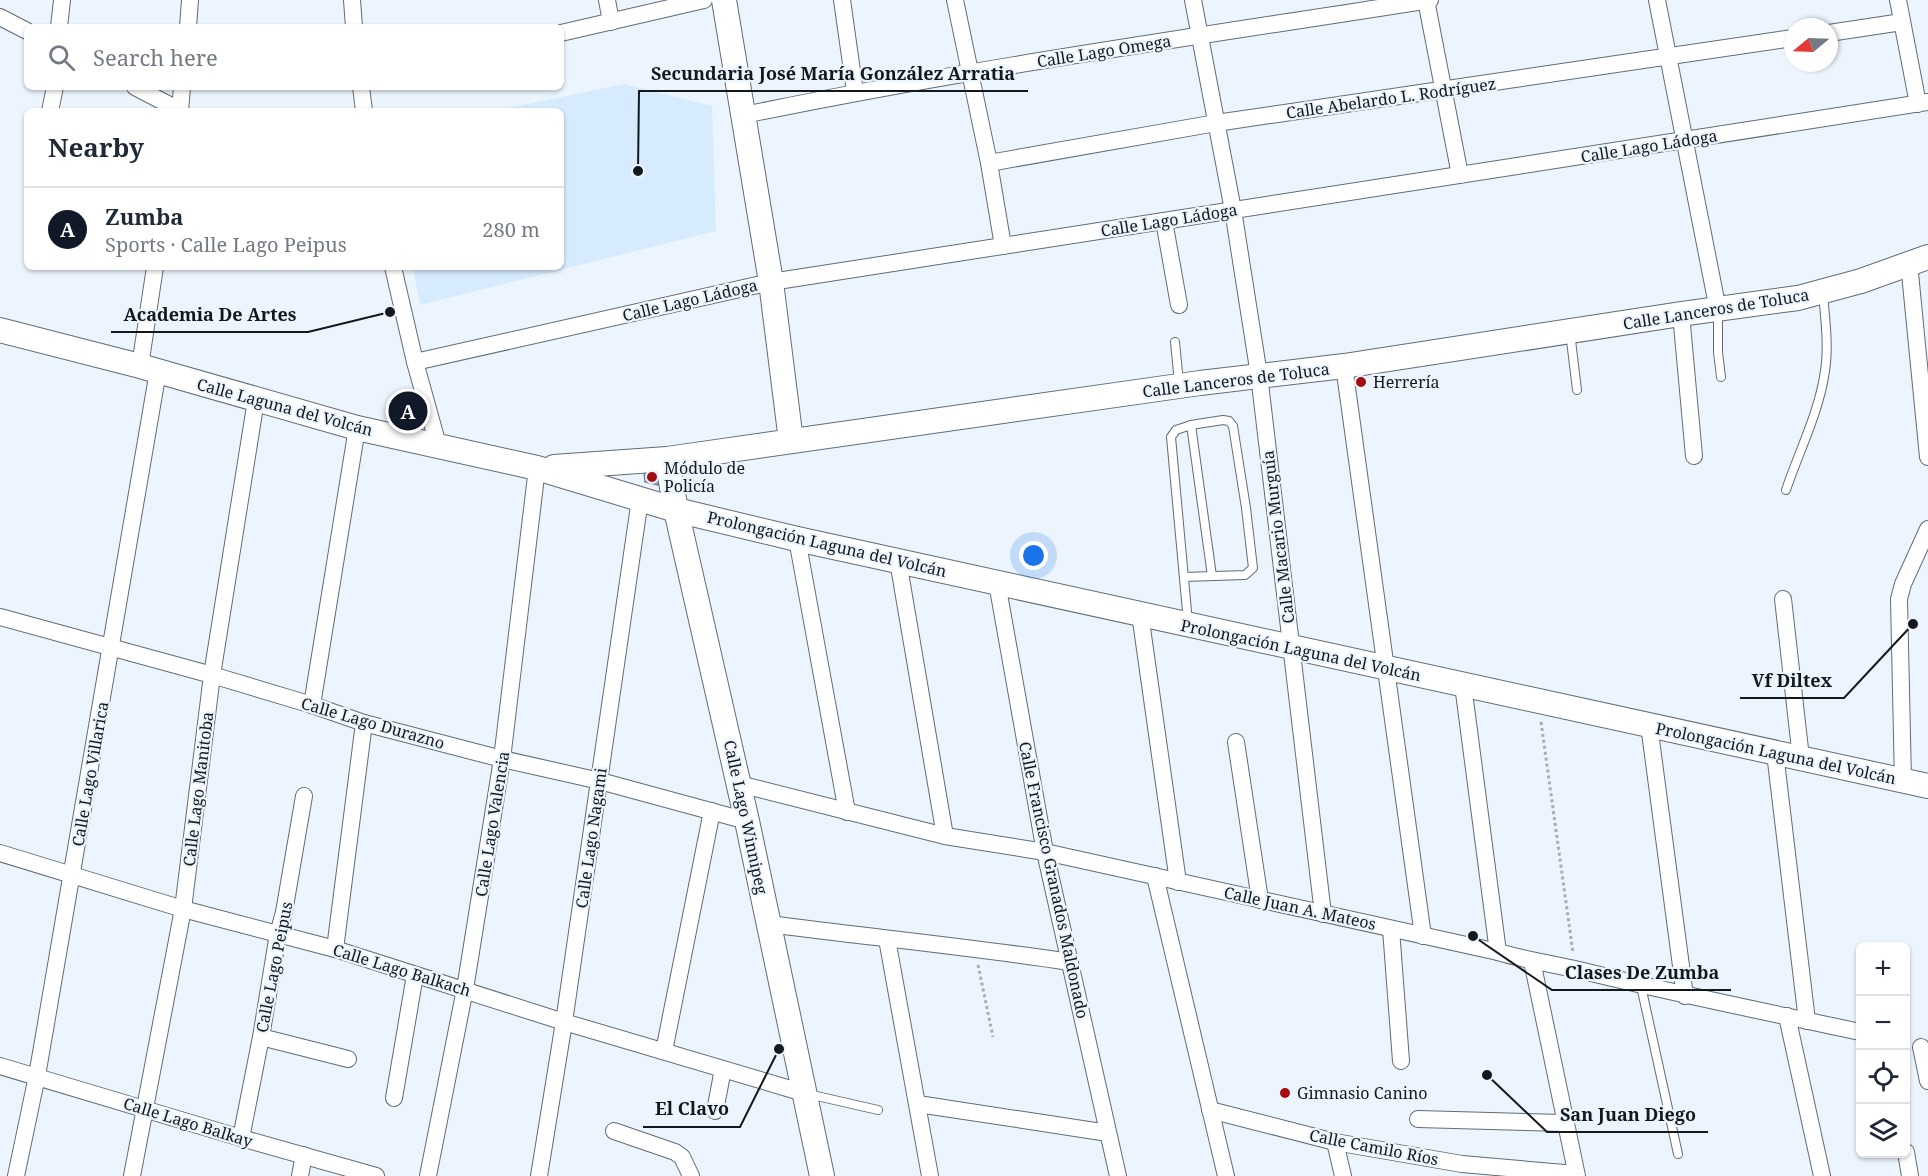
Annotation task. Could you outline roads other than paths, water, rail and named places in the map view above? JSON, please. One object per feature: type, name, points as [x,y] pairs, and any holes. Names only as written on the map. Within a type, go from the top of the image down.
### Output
[{"type":"main road","points":[[724,0],[771,282],[792,441]]},
{"type":"main road","name":"Calle Lanceros de Toluca","points":[[537,468],[667,459],[1259,375],[1344,366],[1798,298],[1823,292],[1918,260]]},
{"type":"main road","name":"Calle Laguna del Volcán","points":[[0,330],[149,369],[357,428],[537,468],[676,510]]},
{"type":"main road","name":"Calle Lago Winnipeg","points":[[667,459],[676,510],[739,784],[822,1176]]},
{"type":"main road","name":"Prolongación Laguna del Volcán","points":[[676,510],[797,539],[1928,786]]},
{"type":"street","points":[[59,24],[62,0]]},
{"type":"street","points":[[188,24],[190,0]]},
{"type":"street","points":[[351,0],[354,24]]},
{"type":"street","points":[[607,0],[611,22]]},
{"type":"street","points":[[564,32],[704,0]]},
{"type":"street","points":[[842,0],[855,93]]},
{"type":"street","points":[[955,0],[989,163],[1003,246]]},
{"type":"street","name":"Calle Macario Murguía","points":[[1193,0],[1233,210],[1259,375],[1323,914]]},
{"type":"street","points":[[1427,0],[1460,175]]},
{"type":"street","name":"Calle Lago Omega","points":[[744,115],[969,73],[1427,0]]},
{"type":"street","points":[[1657,0],[1718,310]]},
{"type":"street","points":[[1898,0],[1923,103]]},
{"type":"street","points":[[0,17],[24,29]]},
{"type":"street","points":[[1838,32],[1902,22]]},
{"type":"street","name":"Calle Abelardo L. Rodríguez","points":[[989,163],[1216,123],[1784,40]]},
{"type":"street","points":[[51,108],[54,90]]},
{"type":"street","points":[[141,90],[174,108]]},
{"type":"street","points":[[180,108],[182,90]]},
{"type":"street","points":[[361,90],[364,108]]},
{"type":"street","name":"Calle Lago Ládoga","points":[[415,362],[771,282],[1923,103]]},
{"type":"street","points":[[1164,221],[1179,304]]},
{"type":"street","points":[[1918,260],[1928,457]]},
{"type":"street","name":"Calle Lago Villarica","points":[[16,1176],[37,1076],[112,647],[149,369],[155,270]]},
{"type":"street","points":[[394,270],[415,362],[438,445]]},
{"type":"street","points":[[1681,314],[1694,456]]},
{"type":"street","points":[[1344,366],[1423,936]]},
{"type":"street","name":"Calle Lago Manitoba","points":[[132,1176],[183,909],[212,675],[256,400]]},
{"type":"street","points":[[312,705],[357,428]]},
{"type":"street","name":"Calle Lago Valencia","points":[[428,1176],[465,989],[502,759],[537,468]]},
{"type":"street","name":"Calle Lago Nagami","points":[[539,1176],[600,781],[640,499]]},
{"type":"street","points":[[1903,781],[1899,599],[1903,584],[1928,529]]},
{"type":"street","points":[[797,539],[847,812]]},
{"type":"street","points":[[898,561],[945,836]]},
{"type":"street","name":"Calle Francisco Granados Maldonado","points":[[997,583],[1045,852],[1118,1176]]},
{"type":"street","points":[[1783,599],[1801,758]]},
{"type":"street","points":[[1140,614],[1178,882]]},
{"type":"street","name":"Calle Lago Durazno","points":[[0,617],[212,675],[364,723],[502,759],[600,781],[747,821]]},
{"type":"street","points":[[1463,685],[1498,952]]},
{"type":"street","points":[[335,949],[364,723]]},
{"type":"street","points":[[1649,725],[1685,996]]},
{"type":"street","points":[[1236,742],[1260,900]]},
{"type":"street","points":[[1775,753],[1807,1021]]},
{"type":"street","name":"Calle Juan A. Mateos","points":[[739,784],[945,836],[1045,852],[1498,952],[1532,962],[1685,996],[1856,1031]]},
{"type":"street","name":"Calle Lago Peipus","points":[[241,1138],[304,796]]},
{"type":"street","points":[[664,1051],[712,811]]},
{"type":"street","name":"Calle Lago Balkach","points":[[0,853],[183,909],[335,949],[564,1022],[804,1093]]},
{"type":"street","points":[[1155,876],[1226,1176]]},
{"type":"street","points":[[769,924],[887,939],[975,947],[1070,962]]},
{"type":"street","points":[[1391,929],[1401,1061]]},
{"type":"street","points":[[887,939],[930,1176]]},
{"type":"street","points":[[1532,962],[1577,1175]]},
{"type":"street","points":[[394,1098],[415,975]]},
{"type":"street","points":[[1787,1016],[1822,1176]]},
{"type":"street","points":[[261,1037],[348,1059]]},
{"type":"street","points":[[1918,1046],[1928,1081]]},
{"type":"street","name":"Calle Lago Balkay","points":[[0,1066],[376,1176]]},
{"type":"street","points":[[715,1112],[723,1069]]},
{"type":"street","points":[[918,1104],[1108,1133]]},
{"type":"street","name":"Calle Camilo Ríos","points":[[1210,1110],[1335,1142],[1464,1170],[1577,1175]]},
{"type":"street","points":[[1418,1119],[1565,1123]]},
{"type":"street","points":[[614,1131],[675,1152],[682,1157],[691,1176]]},
{"type":"street","points":[[1335,1142],[1343,1176]]},
{"type":"street","points":[[300,1176],[304,1155]]},
{"type":"street","points":[[1906,1158],[1910,1176]]},
{"type":"lane","points":[[1786,490],[1819,403],[1825,372],[1826,331],[1823,292]]},
{"type":"lane","points":[[1718,310],[1718,352],[1721,377]]},
{"type":"lane","points":[[1570,331],[1577,390]]},
{"type":"lane","points":[[1175,342],[1179,387]]},
{"type":"lane","points":[[1184,577],[1245,575],[1253,568],[1233,426],[1229,421],[1191,425],[1176,430],[1171,437],[1188,625]]},
{"type":"lane","points":[[1191,425],[1212,576]]},
{"type":"lane","points":[[1641,986],[1678,1154]]},
{"type":"lane","points":[[804,1093],[878,1110]]},
{"type":"place","name":"Secundaria José María González Arratia","points":[[638,171]]},
{"type":"place","name":"Academia De Artes","points":[[390,312]]},
{"type":"place","name":"Herrería","points":[[1361,382]]},
{"type":"place","name":"Zumba","points":[[408,411]]},
{"type":"place","name":"Módulo de Policía","points":[[652,477]]},
{"type":"place","name":"Vf Diltex","points":[[1913,624]]},
{"type":"place","name":"Clases De Zumba","points":[[1473,936]]},
{"type":"place","name":"El Clavo","points":[[779,1049]]},
{"type":"place","name":"San Juan Diego","points":[[1487,1075]]},
{"type":"place","name":"Gimnasio Canino","points":[[1285,1093]]}]
